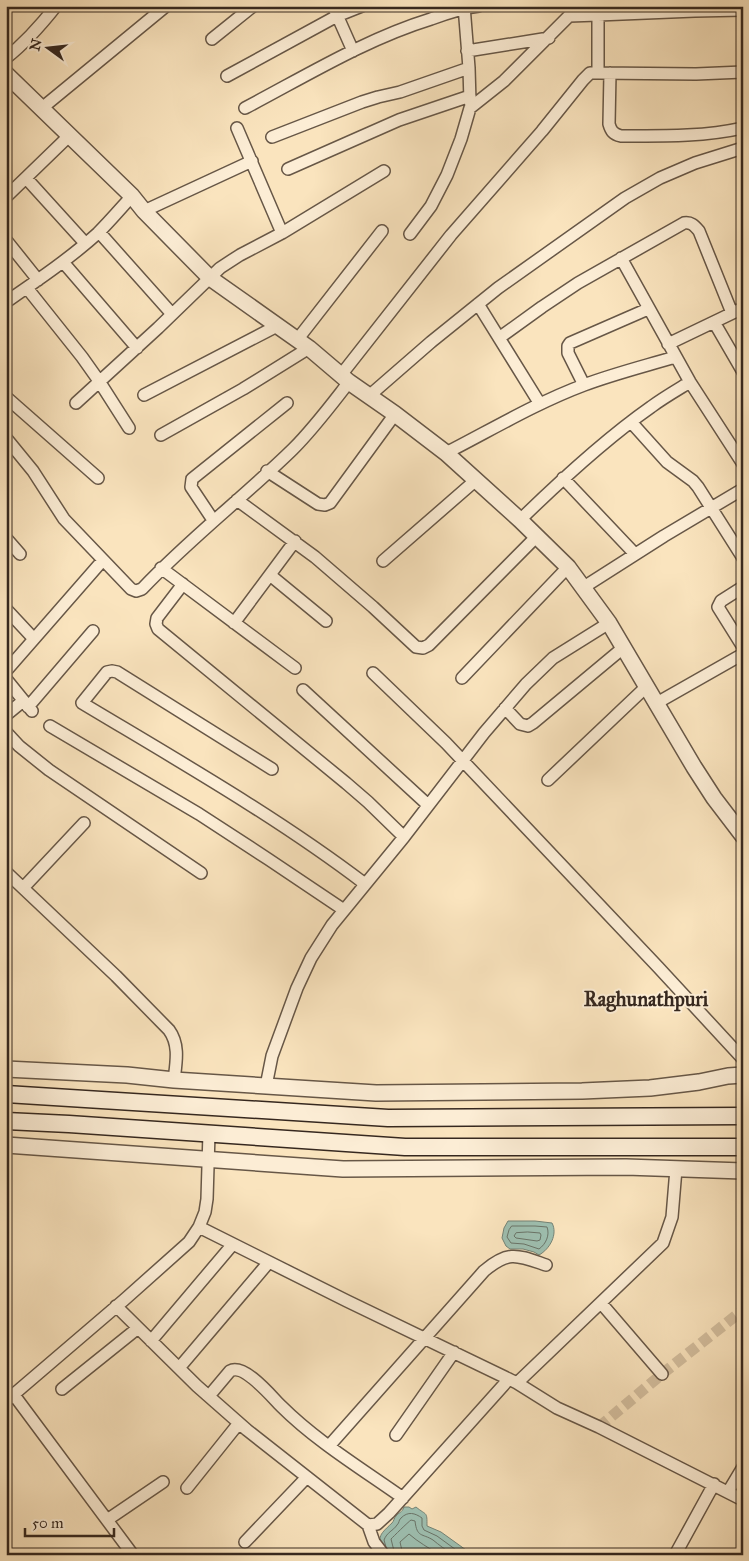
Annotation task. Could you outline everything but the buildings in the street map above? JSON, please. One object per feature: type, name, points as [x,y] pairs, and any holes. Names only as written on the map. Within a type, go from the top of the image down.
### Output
[{"type":"main road","points":[[6,1094],[388,1118],[743,1116]]},
{"type":"main road","points":[[6,1121],[405,1147],[743,1147]]},
{"type":"street","points":[[6,58],[21,46],[56,6]]},
{"type":"street","points":[[42,108],[166,6]]},
{"type":"street","points":[[212,39],[253,6]]},
{"type":"street","points":[[227,76],[335,11],[362,6]]},
{"type":"street","points":[[245,108],[353,51],[406,27],[464,7],[479,6]]},
{"type":"street","points":[[410,234],[431,206],[447,175],[461,139],[470,108],[464,7]]},
{"type":"street","points":[[470,108],[504,82],[549,38],[569,11],[743,10]]},
{"type":"street","points":[[335,11],[353,51]]},
{"type":"street","points":[[598,11],[598,72]]},
{"type":"street","points":[[467,51],[549,38]]},
{"type":"street","points":[[272,137],[362,102],[400,92],[469,68]]},
{"type":"street","points":[[6,438],[33,471],[64,519],[131,589],[136,591],[142,589],[161,568],[292,449],[314,426],[345,378],[451,235],[542,132],[590,73],[696,74],[743,72]]},
{"type":"street","points":[[610,73],[609,124],[610,130],[614,135],[690,136],[722,133],[743,128]]},
{"type":"street","points":[[6,74],[132,196],[144,211],[210,278],[303,344],[446,454],[520,520],[568,567],[609,623],[655,704],[714,798],[743,836]]},
{"type":"street","points":[[288,169],[399,120],[470,96]]},
{"type":"street","points":[[238,128],[282,233]]},
{"type":"street","points":[[6,197],[70,135]]},
{"type":"street","points":[[369,396],[430,342],[498,288],[632,194],[660,178],[694,163],[743,148]]},
{"type":"street","points":[[144,211],[252,161]]},
{"type":"street","points":[[76,403],[137,348],[220,268],[384,171]]},
{"type":"street","points":[[26,178],[85,244]]},
{"type":"street","points":[[6,302],[85,244],[99,232],[132,196]]},
{"type":"street","points":[[499,338],[542,306],[621,258],[689,222],[698,231],[732,313]]},
{"type":"street","points":[[161,435],[243,389],[303,344],[382,231]]},
{"type":"street","points":[[99,232],[172,314]]},
{"type":"street","points":[[6,240],[38,280]]},
{"type":"street","points":[[621,258],[675,357],[743,464]]},
{"type":"street","points":[[63,262],[137,348]]},
{"type":"street","points":[[27,288],[82,357],[129,428]]},
{"type":"street","points":[[478,304],[540,404]]},
{"type":"street","points":[[668,344],[743,308]]},
{"type":"street","points":[[584,385],[568,353],[570,343],[648,309]]},
{"type":"street","points":[[714,322],[743,372]]},
{"type":"street","points":[[144,395],[277,326]]},
{"type":"street","points":[[446,454],[540,404],[584,385],[675,357]]},
{"type":"street","points":[[520,520],[564,478],[631,422],[690,382]]},
{"type":"street","points":[[6,397],[98,478]]},
{"type":"street","points":[[213,520],[191,487],[192,479],[287,403]]},
{"type":"street","points":[[267,472],[318,504],[325,506],[330,503],[395,414]]},
{"type":"street","points":[[631,422],[668,462],[693,481],[743,558]]},
{"type":"street","points":[[564,478],[635,554]]},
{"type":"street","points":[[383,560],[476,480]]},
{"type":"street","points":[[584,587],[743,489]]},
{"type":"street","points":[[237,500],[295,541],[338,576],[416,646],[423,648],[429,645],[537,536]]},
{"type":"street","points":[[6,538],[20,554]]},
{"type":"street","points":[[234,623],[295,541]]},
{"type":"street","points":[[6,671],[103,560]]},
{"type":"street","points":[[462,678],[568,567]]},
{"type":"street","points":[[161,568],[295,668]]},
{"type":"street","points":[[270,575],[326,621]]},
{"type":"street","points":[[183,584],[157,618],[156,624],[158,629],[353,789],[404,837]]},
{"type":"street","points":[[743,587],[722,601],[718,607],[743,647]]},
{"type":"street","points":[[6,610],[34,639]]},
{"type":"street","points":[[266,1086],[272,1056],[297,988],[310,958],[332,925],[404,837],[462,761],[526,684],[553,658],[609,623]]},
{"type":"street","points":[[6,715],[27,706],[93,631]]},
{"type":"street","points":[[505,708],[520,724],[528,726],[534,723],[623,648]]},
{"type":"street","points":[[655,704],[743,654]]},
{"type":"street","points":[[272,769],[112,670],[107,672],[82,703],[246,803],[329,857],[365,884]]},
{"type":"street","points":[[373,673],[440,737],[743,1059]]},
{"type":"street","points":[[6,679],[27,706]]},
{"type":"street","points":[[548,780],[646,687]]},
{"type":"street","points":[[303,690],[428,805]]},
{"type":"street","points":[[50,726],[199,814],[344,910]]},
{"type":"street","points":[[6,732],[19,746],[50,770],[201,873]]},
{"type":"street","points":[[23,888],[84,823]]},
{"type":"street","points":[[6,872],[116,976],[169,1030],[177,1048],[174,1080]]},
{"type":"street","points":[[6,1068],[376,1093],[582,1091],[669,1087],[743,1075]]},
{"type":"street","points":[[133,1555],[10,1398],[190,1242],[205,1212],[209,1133]]},
{"type":"street","points":[[6,1145],[343,1168],[626,1167],[743,1171]]},
{"type":"street","points":[[368,1525],[377,1524],[381,1521],[513,1381],[663,1243],[672,1217],[676,1169]]},
{"type":"street","points":[[199,1227],[513,1381],[557,1408],[743,1500]]},
{"type":"street","points":[[151,1341],[233,1244]]},
{"type":"street","points":[[329,1446],[484,1271],[498,1260],[517,1256],[546,1265]]},
{"type":"street","points":[[179,1368],[269,1262]]},
{"type":"street","points":[[601,1302],[662,1374]]},
{"type":"street","points":[[116,1306],[179,1368],[239,1423],[368,1525],[374,1542],[384,1555]]},
{"type":"street","points":[[62,1389],[138,1328]]},
{"type":"street","points":[[396,1435],[454,1352]]},
{"type":"street","points":[[209,1396],[230,1371],[233,1369],[240,1370],[293,1418],[403,1498]]},
{"type":"street","points":[[186,1488],[239,1423]]},
{"type":"street","points":[[728,1492],[743,1467]]},
{"type":"street","points":[[245,1542],[307,1477]]},
{"type":"street","points":[[107,1520],[163,1482]]},
{"type":"street","points":[[675,1555],[714,1484]]},
{"type":"water","points":[[508,1221],[552,1223],[554,1232],[550,1245],[539,1255],[523,1249],[510,1249],[502,1238]]},
{"type":"water","points":[[404,1507],[412,1509],[416,1507],[426,1514],[427,1526],[441,1532],[473,1555],[385,1555],[380,1537]]},
{"type":"tunnel","points":[[599,1427],[743,1310]]},
{"type":"district","name":"Raghunathpuri","points":[[646,999]]}]
